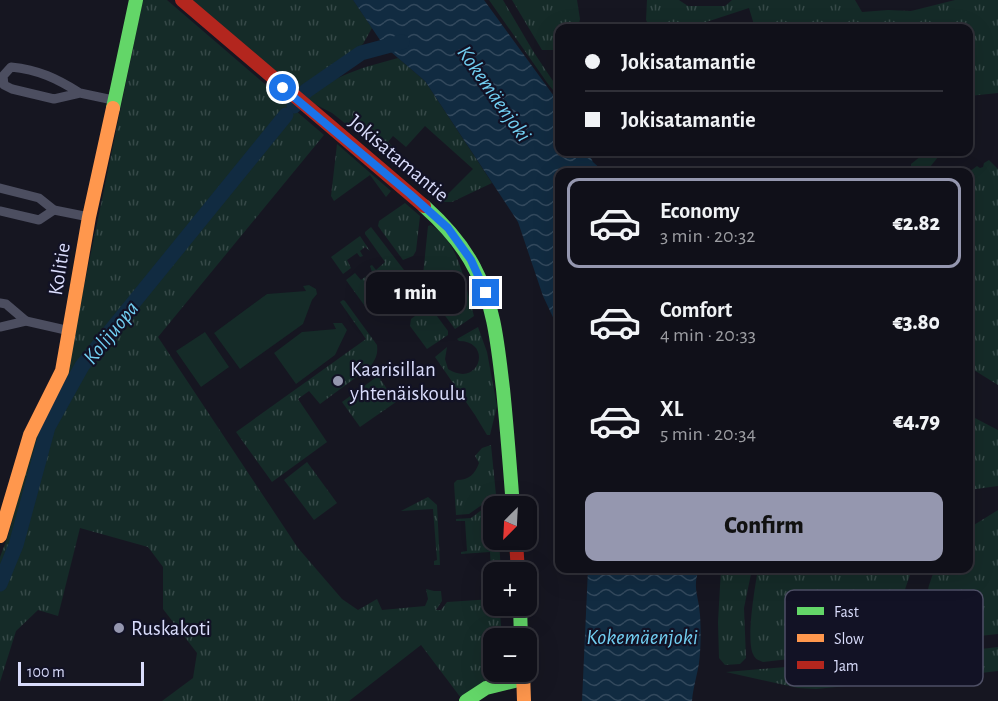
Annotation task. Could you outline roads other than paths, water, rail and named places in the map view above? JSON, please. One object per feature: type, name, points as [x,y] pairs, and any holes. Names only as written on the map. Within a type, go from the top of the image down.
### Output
[{"type":"street","name":"Kolitie","points":[[0,536],[30,435],[62,370],[89,217],[136,0]]},
{"type":"street","name":"Jokisatamantie","points":[[182,0],[298,101],[434,214],[448,228],[471,260],[491,304],[497,336],[512,496]]},
{"type":"street","points":[[80,93],[54,99],[12,89],[4,85],[3,76],[11,67],[22,68],[56,77],[80,93],[113,100]]},
{"type":"street","points":[[0,188],[39,198],[54,210],[89,217]]},
{"type":"street","points":[[0,211],[39,220],[54,210]]},
{"type":"street","points":[[0,303],[6,304],[26,321]]},
{"type":"street","points":[[0,327],[26,321],[70,331]]},
{"type":"street","points":[[466,701],[486,688],[503,682]]},
{"type":"street","points":[[524,682],[525,701]]},
{"type":"water","name":"Kokemäenjoki","points":[[353,0],[484,0],[555,98],[555,156],[590,156],[600,168],[555,168],[555,322],[543,296],[518,222],[425,81],[384,46]]},
{"type":"water","name":"Kokemäenjoki","points":[[588,573],[698,573],[696,587],[701,633],[699,663],[692,701],[582,701]]},
{"type":"waterway","name":"Kolijuopa","points":[[294,106],[306,91],[361,53],[402,42]]},
{"type":"waterway","name":"Kolijuopa","points":[[0,584],[16,545],[48,427],[82,366],[286,115]]},
{"type":"place","name":"Kaarisillan yhtenäiskoulu","points":[[338,381]]},
{"type":"place","name":"Ruskakoti","points":[[119,628]]}]
